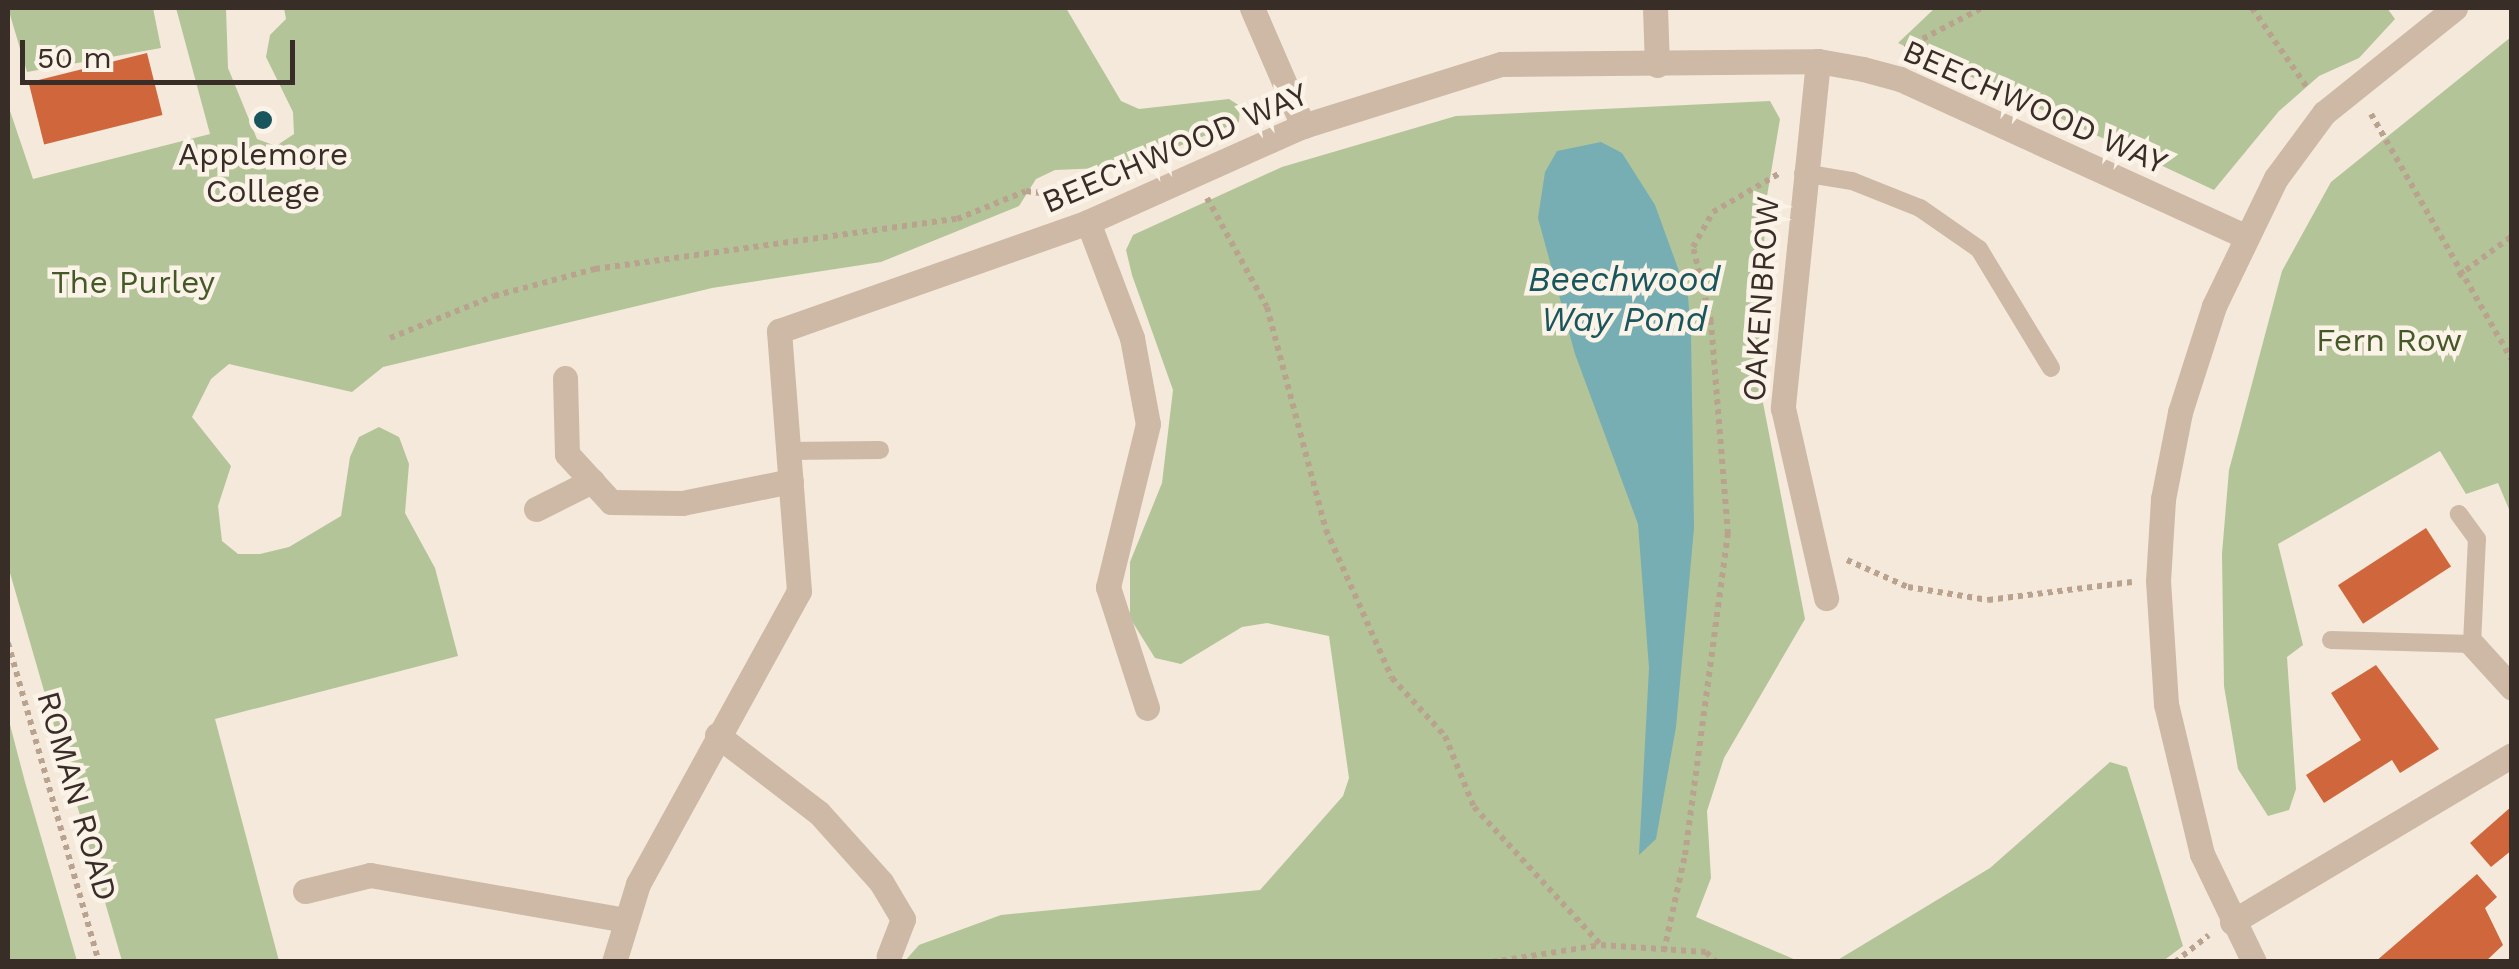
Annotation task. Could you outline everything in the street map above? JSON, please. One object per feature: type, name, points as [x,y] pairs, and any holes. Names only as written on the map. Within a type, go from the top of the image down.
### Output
[{"type":"street","points":[[1252,8],[1303,126]]},
{"type":"street","points":[[1654,8],[1656,64]]},
{"type":"street","points":[[2254,962],[2232,922],[2183,784],[2166,704],[2158,581],[2180,412],[2245,236],[2276,178],[2353,87],[2455,8]]},
{"type":"street","name":"BEECHWOOD WAY","points":[[614,962],[624,920],[718,735],[799,591],[779,331],[1088,222],[1303,126],[1501,64],[1818,61],[1863,69],[1900,78],[2245,236]]},
{"type":"street","name":"OAKENBROW","points":[[1818,61],[1803,168],[1783,408],[1826,598]]},
{"type":"street","points":[[1088,222],[1132,338],[1148,424],[1108,587],[1147,708]]},
{"type":"street","points":[[565,378],[566,454],[610,502],[682,503],[790,481]]},
{"type":"street","points":[[536,510],[592,482]]},
{"type":"street","points":[[2472,644],[2512,688]]},
{"type":"street","points":[[718,735],[790,788],[881,882],[903,919],[889,956]]},
{"type":"street","points":[[2232,922],[2512,755]]},
{"type":"street","points":[[306,891],[370,875],[624,920]]},
{"type":"lane","points":[[1803,168],[1852,181],[1920,208],[1979,249],[2051,368]]},
{"type":"lane","points":[[788,451],[880,450]]},
{"type":"lane","points":[[2331,640],[2472,644],[2476,540],[2460,514]]},
{"type":"path","points":[[1863,69],[1982,8]]},
{"type":"path","points":[[2252,8],[2307,88]]},
{"type":"path","points":[[2353,87],[2458,276],[2512,360]]},
{"type":"path","points":[[1664,952],[1685,854],[1728,534],[1711,322],[1694,247],[1713,212],[1748,186],[1803,168]]},
{"type":"path","points":[[1197,174],[1227,248],[1267,308],[1326,530],[1392,678],[1445,736],[1474,807],[1602,945]]},
{"type":"path","points":[[390,338],[494,296],[595,270],[940,223],[1026,191],[1125,206]]},
{"type":"path","points":[[2458,276],[2512,236]]},
{"type":"path","points":[[1814,544],[1908,587],[1988,600],[2158,581]]},
{"type":"path","name":"ROMAN ROAD","points":[[8,644],[99,962]]},
{"type":"path","points":[[2176,962],[2232,922]]},
{"type":"path","points":[[1492,962],[1602,945],[1706,952],[1716,962]]},
{"type":"green space","points":[[8,8],[153,8],[161,48],[27,72]]},
{"type":"green space","name":"The Purley","points":[[176,8],[226,8],[228,68],[257,139],[276,146],[294,134],[293,112],[266,57],[270,35],[286,19],[284,8],[1066,8],[1121,101],[1139,109],[1229,99],[1240,106],[1239,122],[1127,167],[1055,170],[1036,179],[1019,206],[881,262],[712,288],[383,367],[352,392],[229,364],[211,379],[192,417],[231,466],[218,506],[222,541],[238,554],[260,554],[289,547],[341,516],[350,457],[359,437],[379,427],[399,437],[409,464],[405,513],[435,568],[458,656],[215,719],[279,961],[122,961],[8,566],[8,105],[33,179],[210,134]]},
{"type":"green space","points":[[1935,8],[2387,8],[2395,19],[2359,58],[2319,76],[2279,111],[2214,190],[1898,43]]},
{"type":"green space","name":"Fern Row","points":[[2511,37],[2511,514],[2498,483],[2466,494],[2440,451],[2278,544],[2303,645],[2287,657],[2296,789],[2289,810],[2268,816],[2238,769],[2224,686],[2222,554],[2229,470],[2282,271],[2331,182]]},
{"type":"green space","points":[[1770,101],[1780,119],[1766,202],[1758,377],[1805,619],[1724,758],[1707,811],[1711,878],[1696,917],[1798,961],[904,962],[919,945],[1001,915],[1260,890],[1343,796],[1349,778],[1329,636],[1267,623],[1242,627],[1181,664],[1155,658],[1130,618],[1130,562],[1162,483],[1173,390],[1132,275],[1126,250],[1133,235],[1282,167],[1456,116]]},
{"type":"green space","points":[[8,717],[25,782],[77,961],[8,961]]},
{"type":"green space","points":[[2110,762],[2127,767],[2183,946],[2163,961],[1836,961],[1990,868]]},
{"type":"water","name":"Beechwood Way Pond","points":[[1601,142],[1622,153],[1655,205],[1688,296],[1691,336],[1694,528],[1676,727],[1656,839],[1639,855],[1649,668],[1638,524],[1575,354],[1538,218],[1545,172],[1557,151]]},
{"type":"building","points":[[147,53],[162,115],[44,145],[29,83]]},
{"type":"building","points":[[2426,528],[2451,567],[2363,624],[2338,585]]},
{"type":"building","points":[[2376,665],[2439,749],[2400,773],[2392,760],[2324,803],[2306,775],[2361,740],[2331,693]]},
{"type":"building","points":[[2512,806],[2512,850],[2491,867],[2470,843]]},
{"type":"building","points":[[2477,874],[2497,897],[2485,908],[2503,945],[2485,962],[2375,962]]},
{"type":"place","name":"Applemore College","points":[[263,120]]}]
